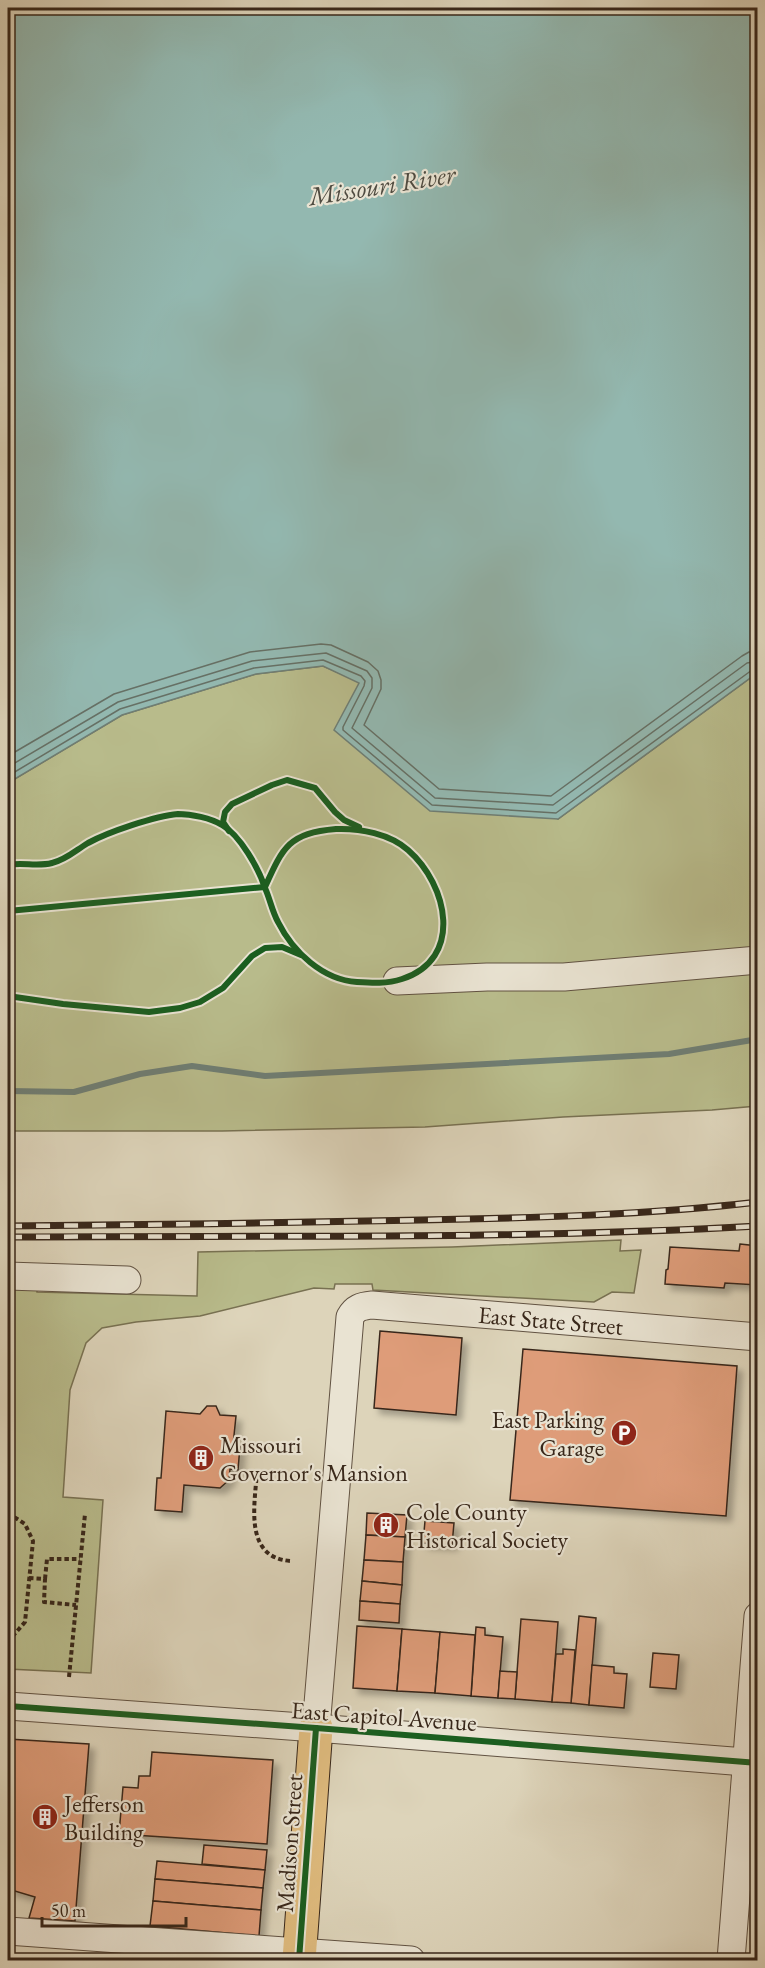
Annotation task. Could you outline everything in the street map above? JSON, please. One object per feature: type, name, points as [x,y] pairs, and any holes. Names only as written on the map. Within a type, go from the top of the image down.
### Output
[{"type":"main road","name":"Madison Street","points":[[299,1956],[316,1728]]},
{"type":"street","points":[[397,981],[487,977],[564,977],[758,960]]},
{"type":"street","points":[[8,1276],[127,1280]]},
{"type":"street","name":"East State Street","points":[[350,1317],[358,1308],[372,1305],[758,1337]]},
{"type":"street","name":"Madison Street","points":[[316,1728],[350,1317]]},
{"type":"street","points":[[731,1960],[751,1762],[758,1617]]},
{"type":"street","name":"East Capitol Avenue","points":[[8,1707],[751,1762]]},
{"type":"street","points":[[8,1931],[299,1956],[411,1960]]},
{"type":"path","points":[[257,1471],[254,1525],[258,1537],[269,1554],[291,1560]]},
{"type":"path","points":[[8,1513],[25,1524],[33,1541],[25,1622],[8,1639]]},
{"type":"path","points":[[69,1677],[85,1514]]},
{"type":"path","points":[[76,1605],[44,1602],[45,1579],[47,1559],[80,1560]]},
{"type":"path","points":[[29,1578],[45,1579]]},
{"type":"green space","points":[[323,666],[360,682],[558,819],[757,673],[757,1106],[425,1127],[222,1131],[8,1131],[8,783],[122,715],[256,674]]},
{"type":"green space","points":[[621,1240],[620,1251],[641,1250],[634,1293],[612,1292],[594,1302],[373,1290],[372,1284],[335,1284],[334,1289],[314,1288],[200,1316],[136,1322],[102,1328],[86,1343],[70,1390],[63,1497],[103,1500],[91,1673],[8,1669],[8,1287],[37,1288],[37,1292],[197,1296],[198,1252],[452,1247]]},
{"type":"water","name":"Missouri River","points":[[8,8],[757,8],[757,673],[558,819],[430,811],[334,730],[359,683],[323,666],[256,674],[122,715],[8,783]]},
{"type":"building","points":[[740,1244],[758,1246],[758,1285],[725,1283],[724,1288],[665,1284],[670,1247],[739,1251]]},
{"type":"building","points":[[380,1331],[462,1338],[456,1415],[374,1408]]},
{"type":"building","name":"East Parking Garage","points":[[523,1349],[737,1366],[726,1516],[510,1500]]},
{"type":"building","name":"Missouri Governor's Mansion","points":[[207,1406],[216,1406],[220,1415],[236,1416],[233,1445],[240,1446],[238,1470],[230,1469],[229,1480],[220,1488],[184,1485],[182,1512],[155,1510],[157,1478],[161,1478],[166,1411],[200,1414]]},
{"type":"building","name":"Cole County Historical Society","points":[[367,1513],[407,1515],[405,1537],[366,1535]]},
{"type":"building","points":[[425,1521],[454,1523],[452,1545],[423,1543]]},
{"type":"building","points":[[366,1535],[405,1537],[403,1562],[364,1560]]},
{"type":"building","points":[[364,1560],[403,1562],[402,1585],[362,1581]]},
{"type":"building","points":[[362,1581],[402,1585],[400,1604],[360,1601]]},
{"type":"building","points":[[360,1601],[400,1604],[399,1623],[359,1620]]},
{"type":"building","points":[[579,1616],[596,1618],[589,1705],[571,1703]]},
{"type":"building","points":[[521,1619],[558,1622],[552,1702],[515,1699]]},
{"type":"building","points":[[357,1626],[402,1629],[397,1691],[353,1688]]},
{"type":"building","points":[[476,1627],[485,1628],[485,1635],[503,1637],[498,1698],[471,1696]]},
{"type":"building","points":[[402,1629],[440,1632],[435,1693],[397,1691]]},
{"type":"building","points":[[440,1632],[475,1635],[471,1696],[435,1693]]},
{"type":"building","points":[[563,1649],[575,1650],[571,1703],[552,1702],[556,1654],[563,1654]]},
{"type":"building","points":[[653,1653],[679,1655],[676,1689],[650,1687]]},
{"type":"building","points":[[592,1665],[614,1667],[614,1673],[627,1674],[624,1708],[589,1705]]},
{"type":"building","points":[[500,1671],[517,1672],[515,1699],[498,1698]]},
{"type":"building","name":"Jefferson Building","points":[[8,1739],[89,1744],[75,1921],[29,1918],[35,1897],[8,1889]]},
{"type":"building","points":[[152,1752],[273,1760],[267,1844],[119,1834],[123,1787],[138,1788],[139,1776],[150,1776]]},
{"type":"building","points":[[204,1845],[267,1850],[265,1870],[202,1864]]},
{"type":"building","points":[[157,1861],[265,1870],[263,1888],[155,1879]]},
{"type":"building","points":[[155,1879],[263,1888],[261,1910],[153,1901]]},
{"type":"building","points":[[153,1901],[261,1910],[259,1936],[150,1926]]},
{"type":"building","points":[[135,1945],[151,1947],[150,1960],[133,1960]]},
{"type":"building","points":[[167,1948],[259,1960],[166,1960]]},
{"type":"waterway","points":[[8,1091],[74,1092],[140,1074],[192,1066],[265,1076],[669,1054],[758,1039]]},
{"type":"railway","points":[[8,1226],[547,1217],[632,1213],[758,1202]]},
{"type":"railway","points":[[8,1237],[477,1235],[758,1226]]},
{"type":"cycle path","points":[[229,831],[223,822],[225,812],[232,804],[287,780],[315,788],[344,820],[359,827]]},
{"type":"cycle path","points":[[8,865],[41,865],[57,862],[107,834],[168,815],[207,818],[229,830],[248,853],[267,892],[276,918],[292,944],[310,962],[332,976],[368,983],[402,979],[422,969],[435,955],[442,939],[443,920],[440,901],[433,882],[422,865],[401,844],[374,833],[336,829],[308,834],[290,844],[283,852],[265,887]]},
{"type":"cycle path","points":[[8,911],[265,887]]},
{"type":"cycle path","points":[[8,996],[149,1012],[180,1008],[200,1002],[223,988],[252,956],[265,948],[282,947],[301,955]]},
{"type":"cycle path","points":[[8,1706],[758,1763]]},
{"type":"cycle path","points":[[299,1960],[316,1728]]},
{"type":"place","name":"East Parking Garage","points":[[624,1433]]},
{"type":"place","name":"Missouri Governor's Mansion","points":[[201,1458]]},
{"type":"place","name":"Cole County Historical Society","points":[[386,1525]]},
{"type":"place","name":"Jefferson Building","points":[[45,1817]]}]
